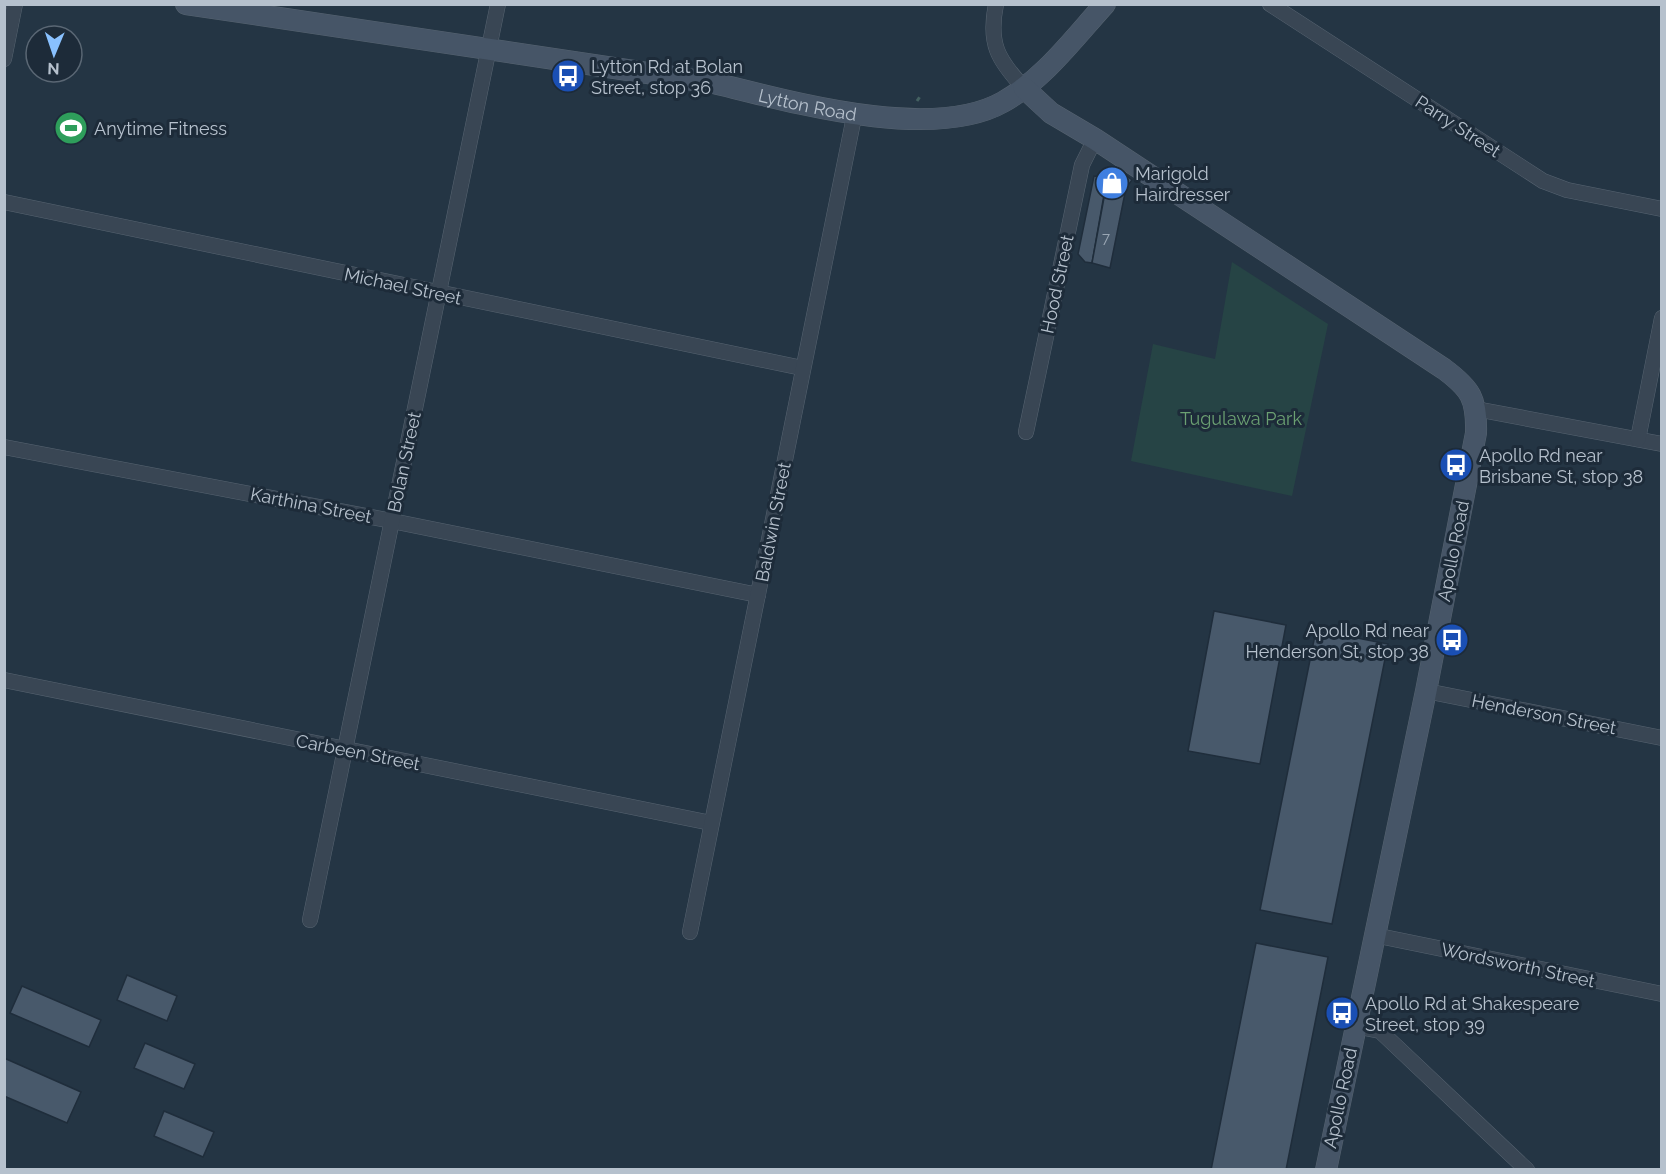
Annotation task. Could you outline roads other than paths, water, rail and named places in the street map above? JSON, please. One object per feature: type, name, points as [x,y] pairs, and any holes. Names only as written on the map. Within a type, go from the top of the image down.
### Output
[{"type":"street","points":[[4,59],[15,4]]},
{"type":"street","name":"Lytton Road","points":[[186,4],[714,83],[781,99],[912,121],[953,119],[986,110],[1024,88],[1046,68],[1104,4]]},
{"type":"street","name":"Bolan Street","points":[[310,920],[498,4]]},
{"type":"street","points":[[996,4],[992,32],[996,51],[1004,67],[1024,88]]},
{"type":"street","name":"Parry Street","points":[[1270,4],[1544,182],[1567,190],[1662,209]]},
{"type":"street","name":"Apollo Road","points":[[1024,88],[1051,113],[1095,139],[1461,381],[1472,396],[1476,409],[1476,433],[1426,691],[1326,1170]]},
{"type":"street","name":"Baldwin Street","points":[[690,932],[855,112]]},
{"type":"street","name":"Hood Street","points":[[1026,432],[1082,165],[1095,139]]},
{"type":"street","name":"Michael Street","points":[[4,202],[802,368]]},
{"type":"street","points":[[1638,439],[1662,318]]},
{"type":"street","points":[[1476,409],[1662,444]]},
{"type":"street","name":"Karthina Street","points":[[4,447],[392,521],[758,595]]},
{"type":"street","name":"Carbeen Street","points":[[4,680],[711,822]]},
{"type":"street","name":"Henderson Street","points":[[1426,691],[1662,738]]},
{"type":"street","name":"Wordsworth Street","points":[[1374,935],[1662,994]]},
{"type":"street","points":[[1355,1026],[1380,1031],[1527,1170]]},
{"type":"place","name":"Lytton Rd at Bolan Street, stop 36","points":[[568,76]]},
{"type":"place","name":"Anytime Fitness","points":[[71,128]]},
{"type":"place","name":"Marigold Hairdresser","points":[[1112,183]]},
{"type":"place","name":"Apollo Rd near Brisbane St, stop 38","points":[[1456,465]]},
{"type":"place","name":"Apollo Rd near Henderson St, stop 38","points":[[1452,640]]},
{"type":"place","name":"Apollo Rd at Shakespeare Street, stop 39","points":[[1342,1013]]},
{"type":"park label","name":"Tugulawa Park","points":[[1241,418]]}]
